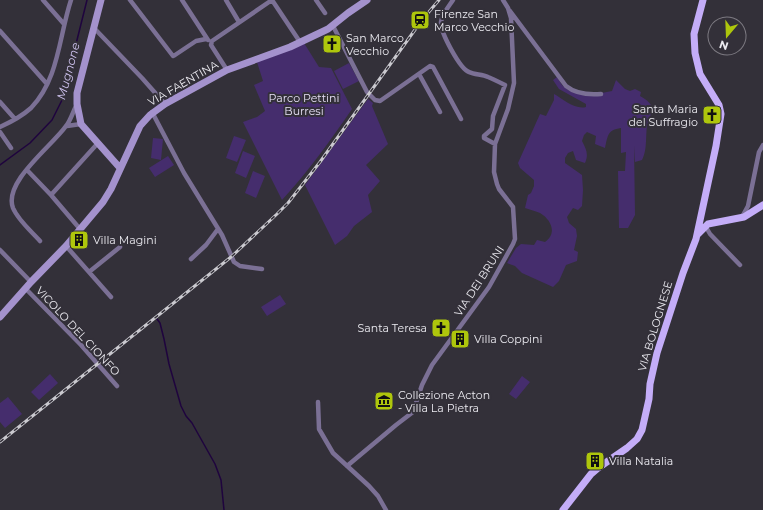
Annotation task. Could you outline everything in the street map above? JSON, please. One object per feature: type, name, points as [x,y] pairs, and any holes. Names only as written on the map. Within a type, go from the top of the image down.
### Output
[{"type":"main road","name":"VIA BOLOGNESE","points":[[563,510],[591,474],[627,448],[637,439],[642,430],[657,353],[670,310],[697,235],[704,225],[721,114],[719,105],[700,74],[695,53],[694,34],[703,0]]},
{"type":"main road","points":[[704,225],[742,217],[760,207]]},
{"type":"street","points":[[43,0],[64,24]]},
{"type":"street","points":[[0,127],[31,108],[47,84],[54,68],[71,0]]},
{"type":"street","points":[[101,0],[77,93],[77,104],[81,124],[120,168]]},
{"type":"street","points":[[130,0],[173,56],[196,42],[209,40],[272,0],[300,42]]},
{"type":"street","points":[[182,0],[227,70]]},
{"type":"street","points":[[226,0],[239,22]]},
{"type":"street","points":[[316,0],[325,13]]},
{"type":"street","name":"VIA FAENTINA","points":[[0,317],[25,288],[66,246],[107,198],[140,126],[152,112],[227,70],[300,42],[333,26],[348,13],[367,0]]},
{"type":"street","points":[[453,0],[444,14],[441,24],[446,38],[457,58],[465,69],[470,72],[487,76],[505,84],[514,86]]},
{"type":"street","name":"VIA DEI BRUNI","points":[[347,466],[413,412],[422,385],[437,359],[489,287],[514,244],[513,207],[503,195],[497,184],[494,172],[496,144],[514,86],[511,15],[503,0]]},
{"type":"street","points":[[508,8],[566,86],[578,92],[591,95],[601,94]]},
{"type":"street","points":[[333,26],[367,92],[375,100],[380,101],[430,66],[433,66],[462,119]]},
{"type":"street","points":[[94,28],[164,104]]},
{"type":"street","points":[[0,31],[47,84]]},
{"type":"street","points":[[419,74],[440,112]]},
{"type":"street","points":[[496,144],[484,138],[484,136],[492,129],[493,116],[505,84]]},
{"type":"street","points":[[0,102],[15,119]]},
{"type":"street","points":[[40,241],[18,216],[12,204],[14,188],[19,179],[67,126],[77,104]]},
{"type":"street","points":[[152,112],[184,173],[222,235],[235,263],[240,266],[262,269]]},
{"type":"street","points":[[67,126],[81,124]]},
{"type":"street","points":[[0,132],[10,148]]},
{"type":"street","points":[[51,195],[98,143]]},
{"type":"street","points":[[742,217],[747,209],[750,199],[759,152],[763,145]]},
{"type":"street","points":[[27,170],[51,195],[80,230]]},
{"type":"street","points":[[750,199],[760,207]]},
{"type":"street","points":[[704,225],[710,234],[740,265]]},
{"type":"street","points":[[191,258],[206,245],[218,229]]},
{"type":"street","points":[[66,246],[112,297]]},
{"type":"street","points":[[89,272],[120,247]]},
{"type":"street","points":[[0,250],[31,282]]},
{"type":"street","name":"VICOLO DEL CIONFO","points":[[25,288],[81,345],[118,386]]},
{"type":"street","points":[[318,402],[319,428],[333,453],[369,486],[386,510]]},
{"type":"green space","name":"Parco Pettini Burresi","points":[[304,43],[319,67],[331,68],[352,109],[318,156],[282,200],[243,122],[257,117],[265,111],[254,85],[263,81],[257,62]]},
{"type":"green space","points":[[349,63],[359,81],[343,89],[334,71]]},
{"type":"green space","points":[[557,77],[562,85],[568,90],[586,96],[612,91],[616,80],[625,89],[630,91],[635,89],[641,92],[640,96],[649,102],[652,106],[653,112],[648,122],[646,148],[642,160],[635,162],[634,146],[635,215],[628,228],[619,228],[618,171],[625,171],[626,152],[621,153],[621,128],[613,130],[609,134],[605,148],[595,144],[596,136],[587,132],[582,141],[587,154],[585,163],[576,160],[573,151],[568,153],[565,158],[565,163],[582,175],[582,206],[578,210],[573,208],[567,217],[569,223],[576,229],[577,236],[574,250],[578,252],[577,261],[566,265],[559,281],[553,287],[522,273],[515,266],[507,263],[516,248],[521,244],[534,245],[537,240],[545,242],[549,239],[552,231],[552,227],[548,219],[538,212],[525,208],[528,195],[531,193],[534,186],[534,180],[520,168],[518,163],[540,114],[546,116],[554,100],[554,94],[573,106],[582,108],[586,107],[586,104],[559,89],[553,80]]},
{"type":"green space","name":"Parco Pettini Burresi","points":[[368,99],[373,103],[372,106],[388,144],[366,165],[380,181],[368,195],[372,212],[354,226],[347,236],[335,245],[305,185]]},
{"type":"green space","points":[[234,136],[246,140],[237,162],[226,158]]},
{"type":"green space","points":[[153,138],[163,139],[161,160],[151,158]]},
{"type":"green space","points":[[243,151],[255,156],[246,178],[235,173]]},
{"type":"green space","points":[[168,156],[174,165],[155,177],[149,168]]},
{"type":"green space","points":[[253,171],[265,176],[256,198],[245,193]]},
{"type":"green space","points":[[280,295],[286,304],[267,316],[261,307]]},
{"type":"green space","points":[[50,374],[58,383],[39,400],[31,392]]},
{"type":"green space","points":[[522,376],[530,382],[516,399],[509,394]]},
{"type":"green space","points":[[8,397],[22,414],[5,428],[0,422],[0,403]]},
{"type":"waterway","name":"Mugnone","points":[[0,165],[30,143],[52,120],[62,100],[87,0]]},
{"type":"waterway","points":[[157,319],[160,323],[169,364],[181,406],[215,464],[221,480],[224,510]]},
{"type":"railway","points":[[0,442],[231,257],[288,203],[320,162],[422,20],[439,0]]},
{"type":"place","name":"Firenze San Marco Vecchio","points":[[420,20]]},
{"type":"place","name":"San Marco Vecchio","points":[[332,44]]},
{"type":"place","name":"Santa Maria del Suffragio","points":[[712,115]]},
{"type":"place","name":"Villa Magini","points":[[79,240]]},
{"type":"place","name":"Santa Teresa","points":[[441,328]]},
{"type":"place","name":"Villa Coppini","points":[[460,339]]},
{"type":"place","name":"Collezione Acton - Villa La Pietra","points":[[384,401]]},
{"type":"place","name":"Villa Natalia","points":[[595,461]]}]
